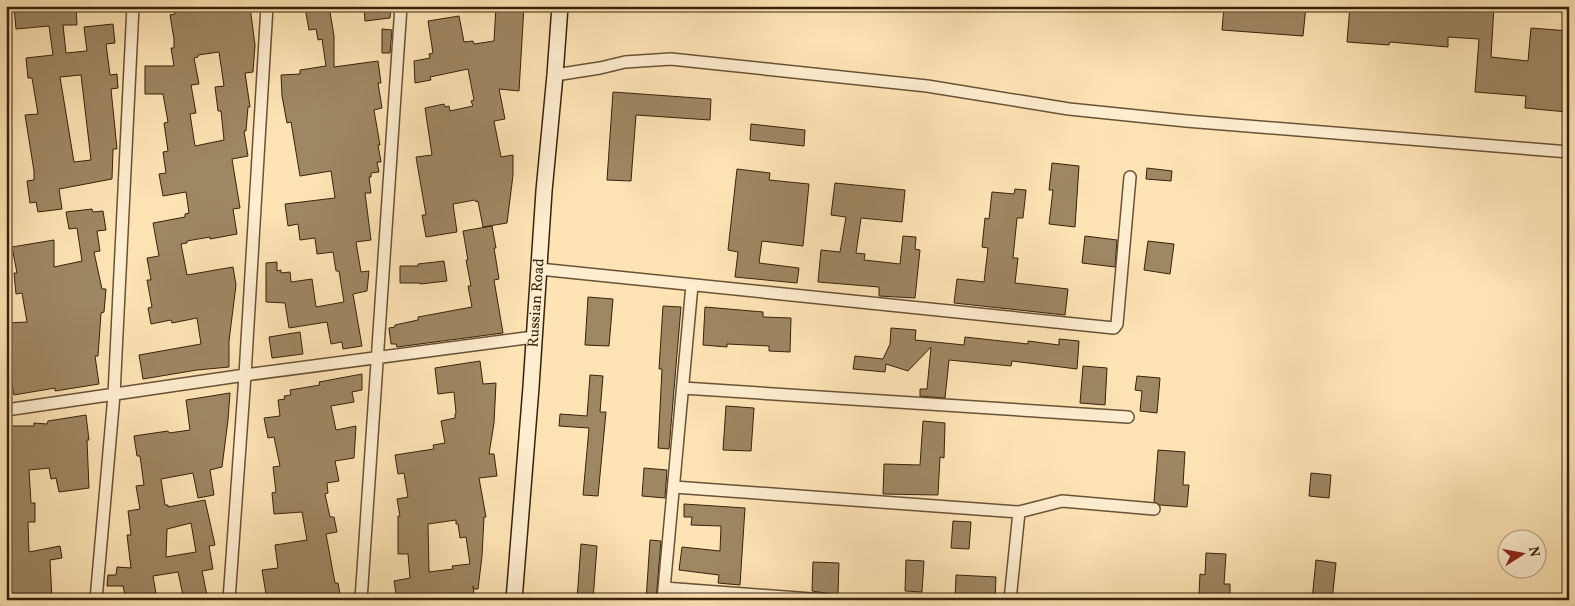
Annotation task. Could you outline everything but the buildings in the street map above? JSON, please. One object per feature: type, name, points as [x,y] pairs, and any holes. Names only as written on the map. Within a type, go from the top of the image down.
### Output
[{"type":"main road","name":"Russian Road","points":[[514,600],[540,269],[544,192],[556,75],[560,6]]},
{"type":"street","points":[[96,600],[114,395],[133,6]]},
{"type":"street","points":[[229,600],[245,375],[266,6]]},
{"type":"street","points":[[361,600],[401,6]]},
{"type":"street","points":[[556,75],[626,62],[671,59],[927,86],[1069,109],[1196,122],[1569,152]]},
{"type":"street","points":[[540,269],[1114,328],[1117,324],[1130,177]]},
{"type":"street","points":[[663,600],[692,285]]},
{"type":"street","points":[[6,410],[245,375],[534,337]]},
{"type":"street","points":[[683,388],[1128,417]]},
{"type":"street","points":[[674,487],[1019,512],[1062,500],[1154,509]]},
{"type":"street","points":[[1010,600],[1019,512]]},
{"type":"street","points":[[664,588],[825,600]]}]
